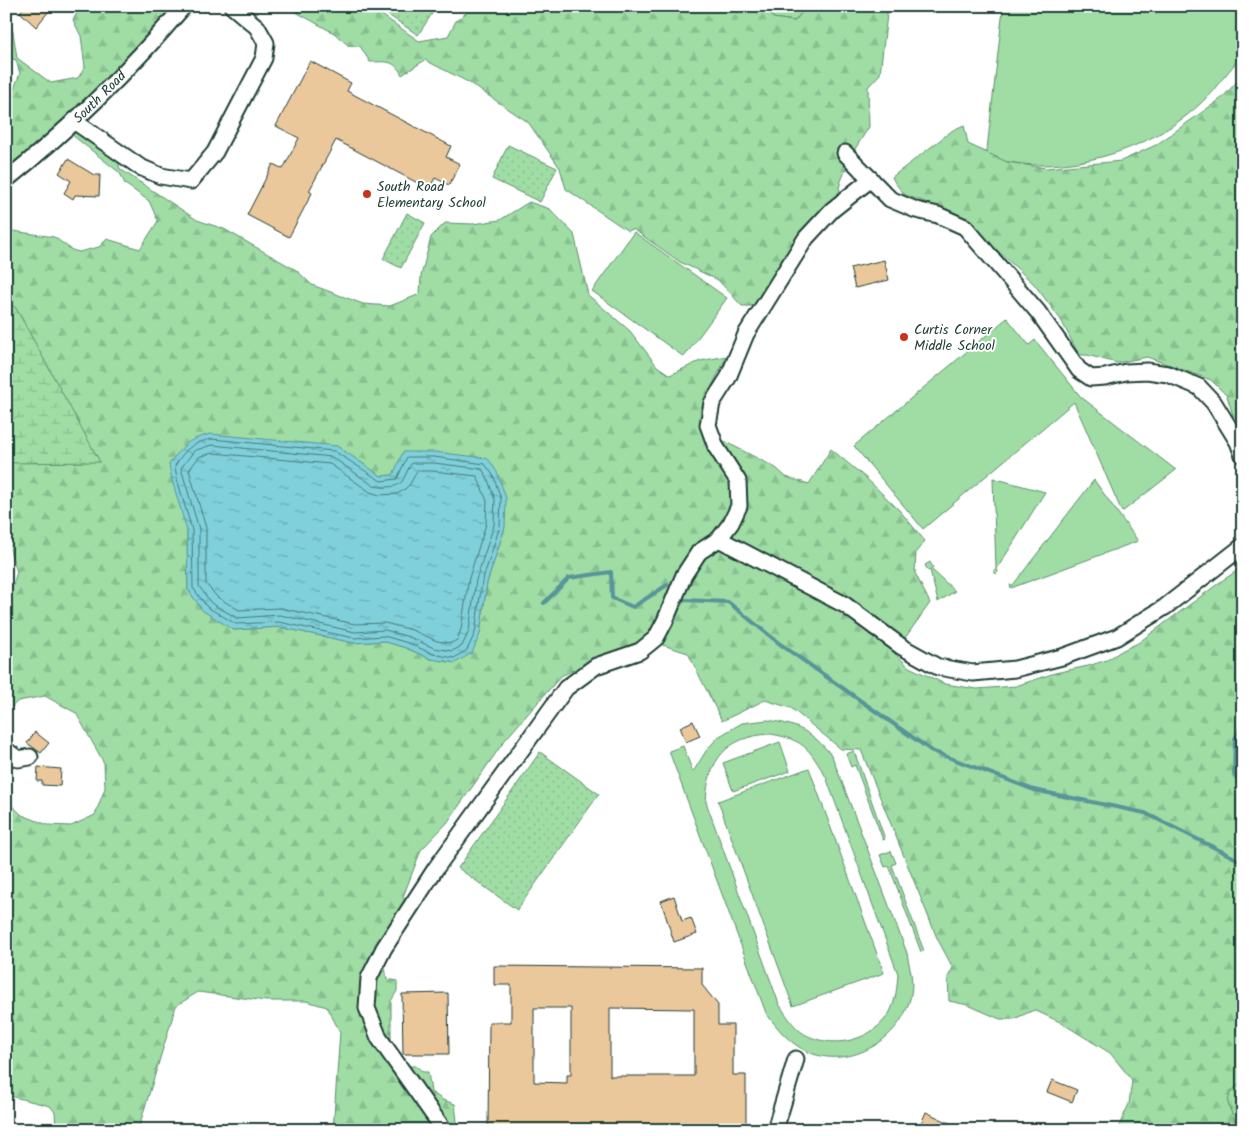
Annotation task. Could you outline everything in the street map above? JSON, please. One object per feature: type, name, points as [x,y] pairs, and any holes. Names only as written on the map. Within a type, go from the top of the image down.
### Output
[{"type":"street","name":"South Road","points":[[6,180],[74,121],[184,6]]},
{"type":"street","points":[[74,121],[140,167],[161,176],[191,180],[215,152],[264,58],[266,43],[257,27],[232,6]]},
{"type":"street","points":[[845,153],[890,199],[916,210],[938,215],[965,227],[1038,312],[1079,370],[1091,378],[1147,370],[1168,374],[1199,387],[1214,403],[1238,442],[1243,455]]},
{"type":"street","points":[[444,1130],[378,1038],[367,1008],[369,978],[384,948],[436,868],[566,688],[596,666],[640,651],[656,638],[684,575],[699,552],[719,539],[731,524],[739,506],[738,481],[716,447],[708,425],[712,402],[728,378],[746,334],[806,238],[832,210],[871,179]]},
{"type":"street","points":[[719,539],[845,605],[902,647],[938,667],[973,673],[1015,669],[1052,660],[1117,637],[1165,607],[1243,546]]},
{"type":"street","points":[[6,750],[18,759],[30,757]]},
{"type":"street","points":[[775,1130],[796,1059]]},
{"type":"green space","points":[[6,6],[9,6],[7,13],[13,32],[17,58],[51,83],[78,78],[85,67],[81,36],[73,20],[81,6],[184,6],[74,121],[85,137],[118,161],[120,169],[197,220],[224,229],[296,270],[312,285],[363,304],[390,306],[420,294],[421,276],[431,237],[445,223],[473,224],[500,220],[529,202],[550,209],[574,234],[588,295],[630,331],[657,366],[670,375],[700,361],[727,356],[700,410],[710,431],[724,441],[776,468],[786,477],[809,484],[831,449],[867,479],[900,511],[925,541],[916,552],[915,573],[930,603],[905,638],[890,649],[909,667],[945,684],[977,689],[1016,686],[1055,673],[1107,660],[1138,643],[1243,567],[1243,1084],[1240,1084],[1228,1103],[1238,1130],[1117,1130],[1129,1104],[1132,1080],[1110,1053],[1060,1022],[1034,1010],[1014,1019],[1000,1019],[968,1005],[949,1001],[948,977],[953,968],[937,938],[861,750],[841,749],[791,708],[765,700],[722,721],[688,653],[650,641],[590,662],[561,676],[505,740],[447,823],[421,850],[403,897],[407,905],[386,933],[385,967],[387,979],[397,981],[397,991],[391,1001],[391,1054],[400,1066],[416,1066],[423,1072],[428,1072],[431,1092],[443,1100],[455,1104],[458,1130],[333,1130],[340,1032],[327,1007],[306,1001],[266,1001],[198,992],[176,1006],[138,1130],[56,1130],[55,1112],[50,1106],[6,1095],[6,800],[22,815],[48,825],[71,826],[95,815],[105,788],[104,763],[76,713],[45,696],[18,701],[6,712],[6,599],[9,597],[17,572],[6,538],[6,230],[54,237],[72,250],[79,252],[99,247],[107,239],[140,249],[158,221],[149,201],[125,184],[120,173],[67,131],[6,180],[6,99],[10,98],[20,74],[16,60],[6,57]],"holes":[[[336,446],[381,476],[393,475],[505,527],[487,583],[480,634],[431,659],[406,648],[383,641],[354,643],[279,627],[234,630],[188,590],[187,531]]]},
{"type":"green space","points":[[285,6],[369,6],[419,41],[448,36],[456,21],[475,6],[766,6],[773,18],[795,21],[807,6],[888,6],[880,74],[868,87],[869,127],[853,152],[841,181],[839,188],[841,193],[782,269],[769,280],[755,306],[742,306],[718,280],[680,262],[633,229],[628,231],[566,189],[560,168],[528,122],[468,82],[425,60],[402,75],[393,64],[370,62],[360,46],[349,46],[334,33]]},
{"type":"green space","points":[[375,6],[437,6],[418,35]]},
{"type":"green space","points":[[766,6],[807,6],[795,21],[773,18]]},
{"type":"green space","points":[[1004,6],[1243,6],[1243,48],[1233,66],[1203,101],[1184,118],[1139,144],[1089,160],[1064,164],[1019,164],[986,158]]},
{"type":"green space","points":[[1243,75],[1243,427],[1233,415],[1227,396],[1211,380],[1147,357],[1117,363],[1087,355],[1079,355],[1061,320],[1034,284],[998,251],[949,215],[925,202],[905,195],[892,177],[953,130],[964,125],[968,144],[1007,162],[1046,168],[1121,161],[1156,145],[1222,98]]},
{"type":"green space","points":[[508,145],[557,168],[540,202],[492,179]]},
{"type":"green space","points":[[407,213],[425,223],[401,268],[383,259]]},
{"type":"green space","points":[[634,232],[727,298],[684,357],[592,291]]},
{"type":"green space","points":[[6,301],[16,308],[100,462],[6,463]]},
{"type":"green space","points":[[1007,318],[1029,345],[1035,340],[1081,397],[1176,470],[1122,512],[1074,402],[923,529],[854,446]]},
{"type":"green space","points":[[993,478],[1045,492],[997,569],[998,572],[996,574],[993,571],[996,569]]},
{"type":"green space","points":[[1094,480],[1138,541],[1011,588],[1010,585],[1013,585]]},
{"type":"green space","points":[[930,562],[933,568],[931,569],[955,591],[938,602],[930,570],[928,571],[925,565]]},
{"type":"green space","points":[[768,720],[788,724],[811,735],[832,756],[907,953],[912,983],[909,1001],[902,1018],[891,1032],[877,1044],[861,1052],[844,1057],[826,1057],[808,1052],[790,1040],[766,1013],[669,751],[683,746],[693,772],[706,751],[718,737],[742,723]],"holes":[[[771,734],[792,739],[805,747],[826,777],[898,974],[895,998],[890,1012],[883,1022],[864,1035],[842,1042],[819,1040],[803,1033],[788,1018],[779,1004],[706,802],[711,774],[716,762],[732,745],[743,739],[756,736]]]},
{"type":"green space","points":[[780,742],[790,771],[733,791],[723,763]]},
{"type":"green space","points":[[854,751],[885,839],[883,840],[855,765],[851,767],[846,754]]},
{"type":"green space","points":[[540,752],[599,794],[517,910],[458,868]]},
{"type":"green space","points":[[809,768],[884,973],[793,1006],[718,801]]},
{"type":"green space","points":[[891,851],[896,863],[892,865],[924,951],[921,952],[889,866],[885,867],[880,855]]},
{"type":"green space","points":[[1240,1084],[1243,1084],[1243,1130],[1238,1130],[1228,1103],[1230,1092]]},
{"type":"water","points":[[211,434],[337,446],[381,476],[393,475],[403,452],[434,452],[486,458],[489,460],[497,472],[506,498],[505,527],[487,583],[480,634],[472,653],[455,663],[431,659],[406,648],[383,641],[354,643],[279,627],[234,630],[203,611],[188,590],[187,531],[169,464],[191,441]]},
{"type":"building","points":[[25,6],[53,6],[36,27],[20,12]]},
{"type":"building","points":[[310,61],[351,83],[347,91],[451,146],[446,157],[460,164],[449,185],[435,178],[429,189],[336,140],[309,191],[312,193],[289,237],[247,215],[273,164],[283,169],[299,138],[276,126]]},
{"type":"building","points":[[68,159],[94,175],[100,175],[99,196],[75,195],[73,199],[64,193],[71,181],[59,173]]},
{"type":"building","points":[[884,260],[889,280],[855,288],[850,268]]},
{"type":"building","points":[[693,721],[700,736],[686,742],[680,727]]},
{"type":"building","points":[[35,732],[49,743],[41,753],[27,743]]},
{"type":"building","points":[[38,767],[61,769],[60,786],[42,785],[42,781],[37,781]]},
{"type":"building","points":[[674,896],[682,921],[691,918],[697,934],[674,942],[661,901]]},
{"type":"building","points":[[494,966],[702,968],[702,985],[718,1005],[718,1025],[733,1025],[733,1075],[746,1075],[746,1127],[711,1126],[711,1130],[488,1130],[489,1022],[511,1022],[511,985],[494,985]],"holes":[[[534,1008],[571,1008],[571,1075],[567,1075],[567,1083],[534,1082]],[[610,1008],[694,1009],[694,1076],[610,1076]]]},
{"type":"building","points":[[448,993],[449,1054],[403,1054],[402,994]]},
{"type":"building","points":[[1052,1080],[1077,1090],[1072,1102],[1047,1092]]},
{"type":"building","points":[[926,1112],[964,1130],[918,1130]]},
{"type":"waterway","points":[[544,603],[569,578],[611,572],[612,598],[633,607],[667,585]]},
{"type":"waterway","points":[[684,600],[728,602],[780,644],[932,751],[1034,790],[1145,813],[1243,862]]},
{"type":"waterway","points":[[1243,723],[1235,739],[1234,775],[1243,786]]},
{"type":"place","name":"South Road Elementary School","points":[[367,194]]},
{"type":"place","name":"Curtis Corner Middle School","points":[[904,337]]}]
